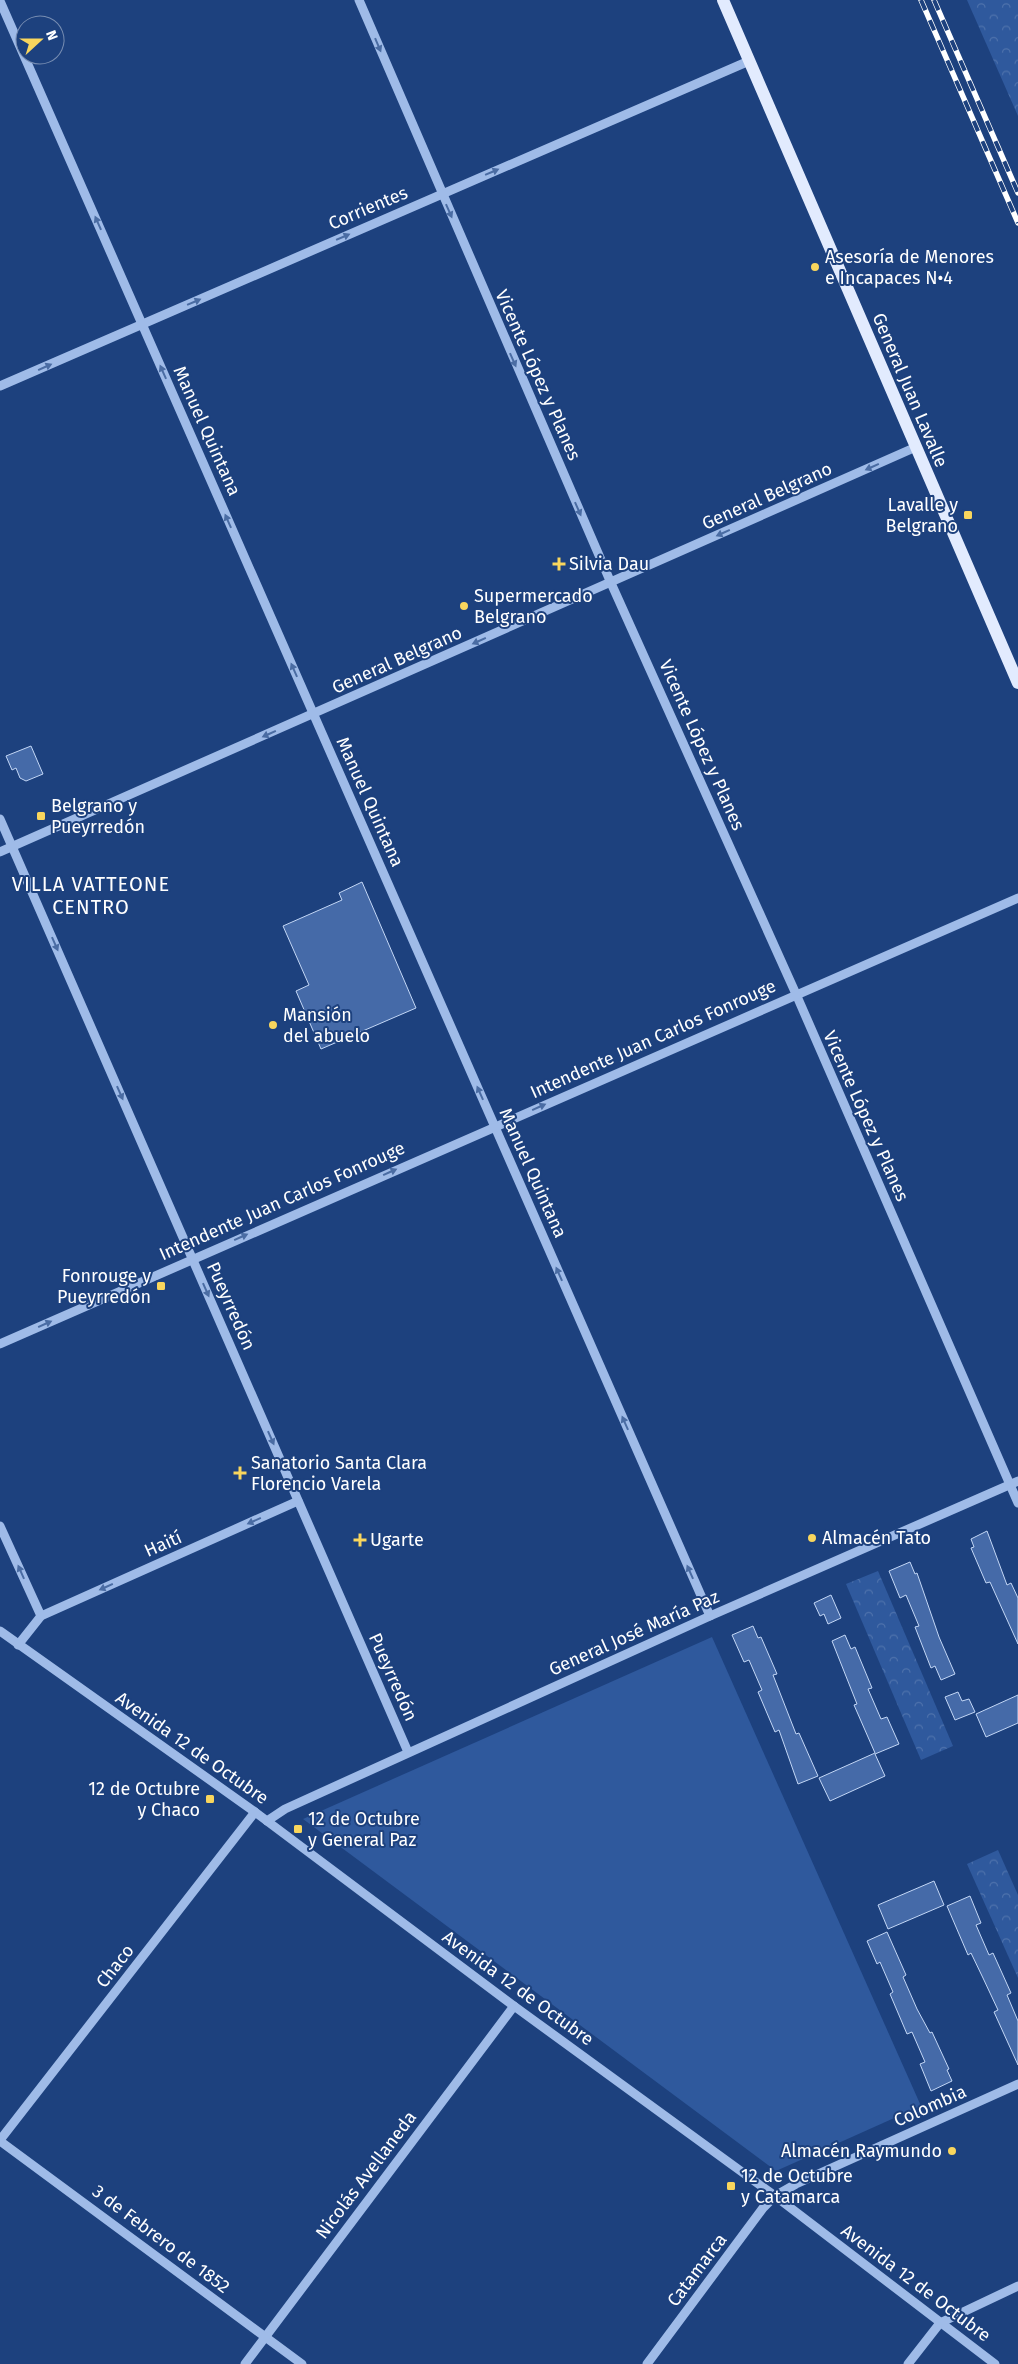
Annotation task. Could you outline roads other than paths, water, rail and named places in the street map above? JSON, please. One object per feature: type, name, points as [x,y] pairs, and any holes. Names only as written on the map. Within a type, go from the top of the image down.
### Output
[{"type":"main road","name":"General Juan Lavalle","points":[[723,0],[1018,683]]},
{"type":"street","name":"Vicente López y Planes","points":[[359,0],[610,583],[1014,1483],[1018,1502]]},
{"type":"street","name":"Manuel Quintana","points":[[0,1],[710,1616]]},
{"type":"street","name":"Corrientes","points":[[0,386],[749,61]]},
{"type":"street","name":"General Belgrano","points":[[0,852],[916,447]]},
{"type":"street","name":"Pueyrredón","points":[[0,819],[408,1752]]},
{"type":"street","name":"Intendente Juan Carlos Fonrouge","points":[[0,1344],[1018,898]]},
{"type":"street","name":"General José María Paz","points":[[267,1821],[285,1809],[408,1752],[710,1616],[1014,1483]]},
{"type":"street","name":"Haití","points":[[41,1616],[298,1501]]},
{"type":"street","points":[[0,1526],[41,1616],[18,1645]]},
{"type":"street","name":"Avenida 12 de Octubre","points":[[0,1631],[255,1812],[514,2006],[775,2196],[995,2364]]},
{"type":"street","name":"Chaco","points":[[0,2140],[255,1812]]},
{"type":"street","name":"Nicolás Avellaneda","points":[[245,2364],[514,2006]]},
{"type":"street","name":"Colombia","points":[[775,2196],[796,2184],[1018,2084]]},
{"type":"street","name":"3 de Febrero de 1852","points":[[0,2140],[302,2364]]},
{"type":"street","name":"Catamarca","points":[[648,2364],[763,2208],[775,2196]]},
{"type":"street","points":[[908,2364],[940,2322],[1018,2286]]},
{"type":"railway","points":[[921,0],[1018,223]]},
{"type":"railway","points":[[934,0],[1018,193]]},
{"type":"place","name":"Asesoría de Menores e Incapaces N•4","points":[[815,267]]},
{"type":"place","name":"Lavalle y Belgrano","points":[[968,515]]},
{"type":"place","name":"Silvia Dau","points":[[559,564]]},
{"type":"place","name":"Supermercado Belgrano","points":[[464,606]]},
{"type":"place","name":"Belgrano y Pueyrredón","points":[[41,816]]},
{"type":"place","name":"Mansión del abuelo","points":[[273,1025]]},
{"type":"place","name":"Fonrouge y Pueyrredón","points":[[161,1286]]},
{"type":"place","name":"Sanatorio Santa Clara Florencio Varela","points":[[240,1473]]},
{"type":"place","name":"Almacén Tato","points":[[812,1538]]},
{"type":"place","name":"Ugarte","points":[[360,1540]]},
{"type":"place","name":"12 de Octubre y Chaco","points":[[210,1799]]},
{"type":"place","name":"12 de Octubre y General Paz","points":[[298,1829]]},
{"type":"place","name":"Almacén Raymundo","points":[[952,2151]]},
{"type":"place","name":"12 de Octubre y Catamarca","points":[[731,2186]]},
{"type":"district","name":"VILLA VATTEONE CENTRO","points":[[91,896]]}]
